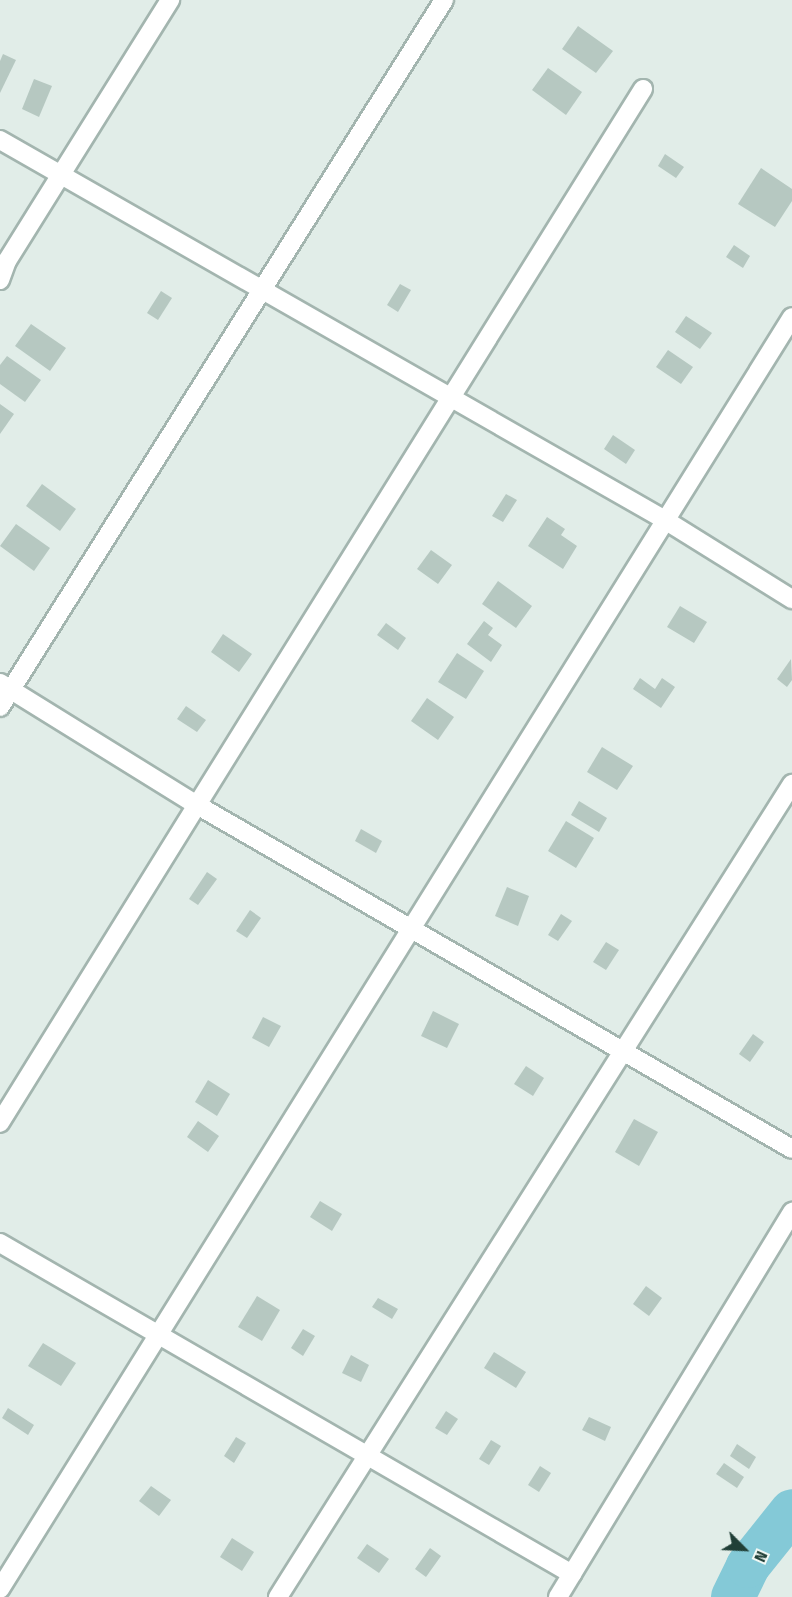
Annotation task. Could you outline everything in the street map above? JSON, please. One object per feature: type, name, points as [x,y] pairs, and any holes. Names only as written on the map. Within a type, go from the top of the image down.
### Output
[{"type":"street","points":[[0,280],[7,261],[63,176],[170,0]]},
{"type":"street","points":[[0,707],[6,686],[444,0]]},
{"type":"street","points":[[0,1123],[643,89]]},
{"type":"street","points":[[0,140],[258,290],[665,520],[792,599]]},
{"type":"street","points":[[0,1589],[161,1334],[411,925],[792,317]]},
{"type":"street","points":[[6,686],[197,805],[411,925],[792,1149]]},
{"type":"street","points":[[278,1597],[792,784]]},
{"type":"street","points":[[558,1597],[792,1212]]},
{"type":"street","points":[[0,1244],[161,1334],[572,1574]]},
{"type":"building","points":[[578,26],[613,51],[596,73],[562,49]]},
{"type":"building","points":[[3,54],[16,60],[0,93],[0,61]]},
{"type":"building","points":[[548,68],[582,92],[566,115],[532,90]]},
{"type":"building","points":[[34,79],[52,86],[39,117],[22,109]]},
{"type":"building","points":[[665,154],[684,167],[676,178],[658,166]]},
{"type":"building","points":[[761,168],[792,189],[792,201],[775,227],[738,204]]},
{"type":"building","points":[[734,245],[750,256],[743,268],[726,257]]},
{"type":"building","points":[[400,284],[411,290],[398,312],[387,305]]},
{"type":"building","points":[[161,291],[172,298],[158,320],[147,313]]},
{"type":"building","points":[[686,316],[712,333],[700,349],[675,332]]},
{"type":"building","points":[[31,324],[66,348],[50,371],[15,346]]},
{"type":"building","points":[[668,350],[693,367],[681,384],[656,367]]},
{"type":"building","points":[[7,356],[41,380],[25,402],[0,384],[0,365]]},
{"type":"building","points":[[0,404],[14,414],[0,434]]},
{"type":"building","points":[[613,435],[635,450],[626,464],[604,449]]},
{"type":"building","points":[[42,484],[76,509],[60,531],[26,506]]},
{"type":"building","points":[[506,494],[517,500],[503,522],[492,516]]},
{"type":"building","points":[[547,517],[565,529],[561,535],[577,546],[563,569],[528,546]]},
{"type":"building","points":[[16,524],[50,548],[34,571],[0,546]]},
{"type":"building","points":[[431,550],[452,565],[438,584],[417,569]]},
{"type":"building","points":[[498,581],[532,606],[516,628],[482,604]]},
{"type":"building","points":[[680,606],[707,622],[694,643],[667,627]]},
{"type":"building","points":[[484,621],[493,628],[488,635],[502,645],[491,662],[467,644]]},
{"type":"building","points":[[386,623],[406,638],[398,650],[377,635]]},
{"type":"building","points":[[223,634],[252,654],[239,672],[211,652]]},
{"type":"building","points":[[457,653],[484,671],[466,699],[438,682]]},
{"type":"building","points":[[791,659],[792,680],[787,687],[777,679]]},
{"type":"building","points":[[640,678],[655,689],[662,678],[675,687],[661,708],[633,689]]},
{"type":"building","points":[[427,698],[454,717],[438,740],[411,721]]},
{"type":"building","points":[[186,706],[206,720],[197,732],[177,719]]},
{"type":"building","points":[[602,747],[633,766],[617,790],[587,772]]},
{"type":"building","points":[[579,801],[607,818],[599,832],[571,815]]},
{"type":"building","points":[[566,821],[594,838],[576,868],[548,851]]},
{"type":"building","points":[[361,829],[382,841],[376,853],[355,841]]},
{"type":"building","points":[[207,872],[217,879],[198,905],[189,899]]},
{"type":"building","points":[[507,887],[529,896],[518,926],[495,916]]},
{"type":"building","points":[[250,910],[261,918],[247,938],[236,931]]},
{"type":"building","points":[[561,914],[572,921],[558,941],[548,935]]},
{"type":"building","points":[[606,942],[619,950],[606,970],[593,962]]},
{"type":"building","points":[[433,1011],[459,1024],[447,1048],[421,1036]]},
{"type":"building","points":[[263,1017],[281,1026],[269,1047],[252,1038]]},
{"type":"building","points":[[753,1034],[764,1042],[750,1062],[739,1054]]},
{"type":"building","points":[[526,1066],[544,1078],[533,1096],[514,1084]]},
{"type":"building","points":[[208,1080],[230,1094],[217,1116],[195,1102]]},
{"type":"building","points":[[634,1119],[658,1132],[639,1166],[615,1152]]},
{"type":"building","points":[[198,1121],[219,1136],[208,1152],[187,1137]]},
{"type":"building","points":[[320,1201],[342,1214],[332,1231],[310,1217]]},
{"type":"building","points":[[646,1286],[662,1298],[649,1316],[633,1304]]},
{"type":"building","points":[[257,1296],[280,1310],[262,1341],[238,1327]]},
{"type":"building","points":[[378,1298],[398,1309],[392,1319],[372,1307]]},
{"type":"building","points":[[303,1329],[315,1336],[303,1356],[291,1348]]},
{"type":"building","points":[[43,1343],[76,1363],[61,1386],[28,1366]]},
{"type":"building","points":[[494,1352],[526,1372],[516,1388],[484,1368]]},
{"type":"building","points":[[351,1355],[369,1365],[361,1382],[342,1373]]},
{"type":"building","points":[[8,1408],[34,1425],[28,1435],[2,1418]]},
{"type":"building","points":[[446,1411],[458,1419],[447,1435],[435,1428]]},
{"type":"building","points":[[589,1417],[611,1427],[605,1441],[582,1430]]},
{"type":"building","points":[[236,1437],[246,1443],[234,1463],[224,1456]]},
{"type":"building","points":[[491,1440],[501,1446],[489,1465],[479,1459]]},
{"type":"building","points":[[737,1444],[756,1457],[749,1469],[730,1456]]},
{"type":"building","points":[[724,1463],[744,1477],[737,1488],[716,1474]]},
{"type":"building","points":[[540,1466],[551,1473],[539,1492],[528,1485]]},
{"type":"building","points":[[151,1486],[171,1500],[159,1516],[139,1501]]},
{"type":"building","points":[[232,1538],[254,1552],[242,1571],[220,1557]]},
{"type":"building","points":[[367,1544],[389,1559],[379,1573],[357,1558]]},
{"type":"building","points":[[430,1548],[441,1556],[426,1577],[415,1569]]},
{"type":"waterway","points":[[733,1597],[748,1566],[792,1511]]}]
